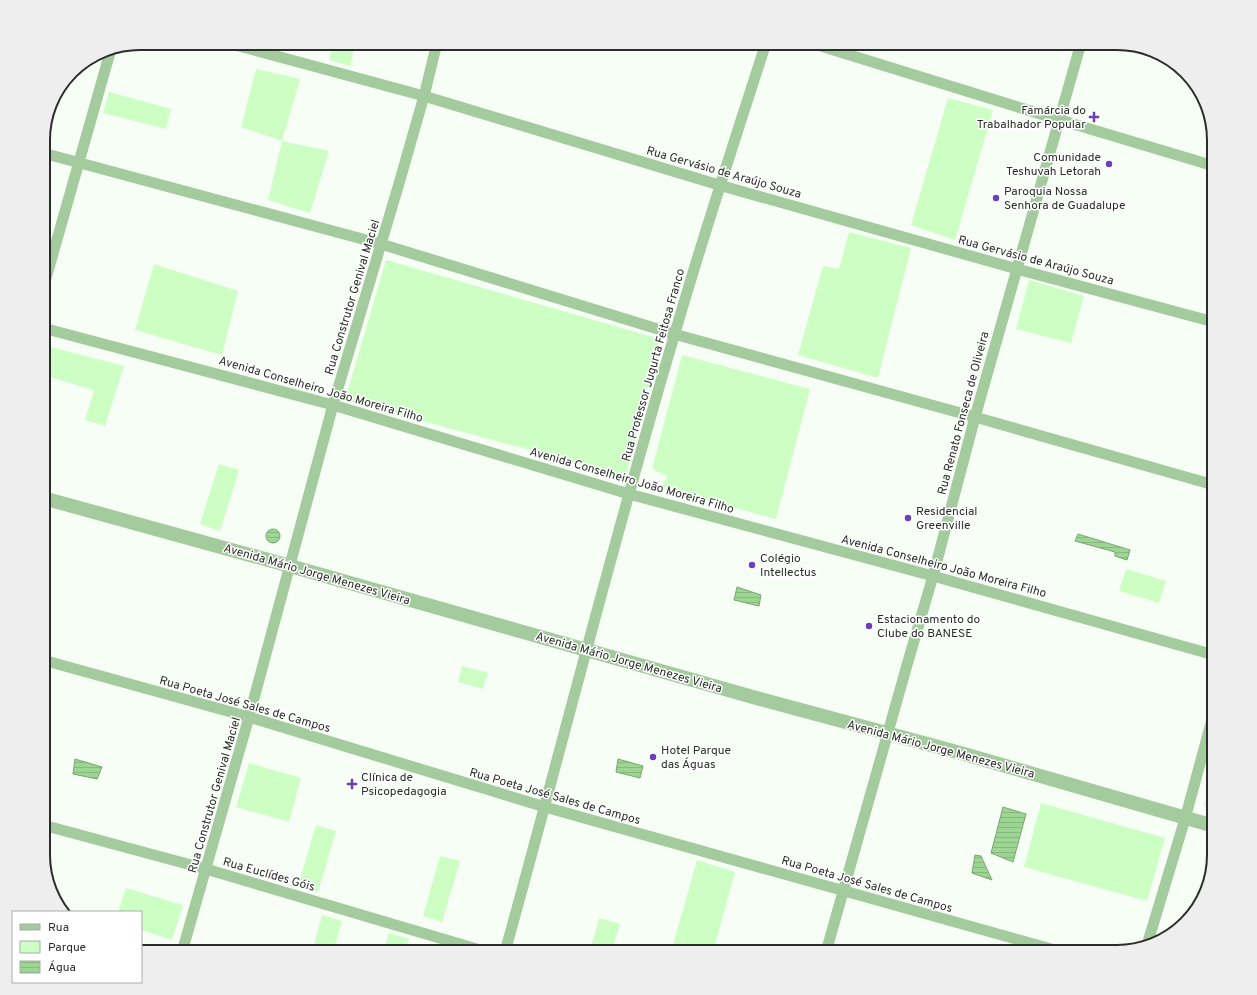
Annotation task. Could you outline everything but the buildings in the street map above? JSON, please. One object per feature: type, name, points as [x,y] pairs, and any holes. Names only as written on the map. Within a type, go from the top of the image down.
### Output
[{"type":"street","name":"Rua Gervásio de Araújo Souza","points":[[254,50],[424,96],[720,185],[1017,269],[1207,320]]},
{"type":"street","name":"Rua Construtor Genival Maciel","points":[[184,945],[249,717],[333,404],[424,96],[435,50]]},
{"type":"street","name":"Rua Professor Jugurta Feitosa Franco","points":[[507,945],[674,334],[764,50]]},
{"type":"street","points":[[834,50],[1207,164]]},
{"type":"street","name":"Rua Renato Fonseca de Oliveira","points":[[828,945],[906,665],[933,576],[974,417],[1079,50]]},
{"type":"street","points":[[50,264],[109,56]]},
{"type":"street","points":[[50,155],[381,244],[674,334],[1207,483]]},
{"type":"street","name":"Avenida Conselheiro João Moreira Filho","points":[[50,330],[333,404],[630,494],[1207,652]]},
{"type":"street","name":"Avenida Mário Jorge Menezes Vieira","points":[[50,500],[290,566],[587,651],[957,752],[1207,824]]},
{"type":"street","name":"Rua Poeta José Sales de Campos","points":[[50,662],[249,717],[545,807],[1037,945]]},
{"type":"street","points":[[1149,939],[1207,738]]},
{"type":"street","name":"Rua Euclídes Góis","points":[[50,827],[206,869],[463,945]]},
{"type":"green space","points":[[332,50],[354,50],[350,66],[329,60]]},
{"type":"green space","points":[[256,69],[300,79],[282,141],[241,127]]},
{"type":"green space","points":[[109,92],[171,109],[166,129],[103,113]]},
{"type":"green space","points":[[948,98],[993,110],[955,240],[911,225]]},
{"type":"green space","points":[[282,141],[329,151],[310,213],[268,200]]},
{"type":"green space","points":[[849,232],[911,248],[878,378],[798,355],[823,266],[839,269]]},
{"type":"green space","points":[[386,260],[660,339],[626,476],[345,400]]},
{"type":"green space","points":[[154,264],[238,291],[222,355],[135,330]]},
{"type":"green space","points":[[1029,280],[1084,296],[1071,343],[1016,329]]},
{"type":"green space","points":[[50,347],[124,366],[105,426],[85,420],[94,390],[50,377]]},
{"type":"green space","points":[[682,355],[810,389],[776,519],[662,488],[667,476],[652,469]]},
{"type":"green space","points":[[219,464],[239,470],[220,531],[200,524]]},
{"type":"green space","points":[[1126,569],[1166,581],[1159,603],[1119,591]]},
{"type":"green space","points":[[462,666],[488,673],[483,689],[458,682]]},
{"type":"green space","points":[[249,763],[301,778],[289,822],[236,807]]},
{"type":"green space","points":[[1207,795],[1207,807],[1204,806]]},
{"type":"green space","points":[[1041,803],[1165,838],[1147,901],[1024,867]]},
{"type":"green space","points":[[316,825],[336,831],[318,892],[298,886]]},
{"type":"green space","points":[[440,856],[460,861],[442,922],[423,916]]},
{"type":"green space","points":[[697,860],[735,872],[715,945],[673,945]]},
{"type":"green space","points":[[126,888],[183,905],[172,940],[142,930],[142,911],[118,911]]},
{"type":"green space","points":[[322,915],[342,921],[335,945],[314,945]]},
{"type":"green space","points":[[599,918],[620,924],[614,945],[592,944]]},
{"type":"green space","points":[[389,933],[409,939],[407,945],[385,945]]},
{"type":"water","points":[[270,529],[276,529],[280,533],[280,539],[276,543],[270,543],[266,539],[266,533]]},
{"type":"water","points":[[1078,534],[1130,550],[1127,560],[1115,556],[1115,552],[1075,541]]},
{"type":"water","points":[[737,587],[761,595],[759,606],[734,600]]},
{"type":"water","points":[[75,759],[102,767],[97,779],[73,774]]},
{"type":"water","points":[[618,759],[643,766],[640,778],[616,772]]},
{"type":"water","points":[[1003,807],[1026,814],[1013,862],[991,853]]},
{"type":"water","points":[[975,855],[981,856],[992,880],[972,873]]},
{"type":"place","name":"Famárcia do Trabalhador Popular","points":[[1094,117]]},
{"type":"place","name":"Comunidade Teshuvah Letorah","points":[[1109,164]]},
{"type":"place","name":"Paroquia Nossa Senhora de Guadalupe","points":[[996,198]]},
{"type":"place","name":"Residencial Greenville","points":[[908,518]]},
{"type":"place","name":"Colégio Intellectus","points":[[752,565]]},
{"type":"place","name":"Estacionamento do Clube do BANESE","points":[[869,626]]},
{"type":"place","name":"Hotel Parque das Águas","points":[[653,757]]},
{"type":"place","name":"Clínica de Psicopedagogia","points":[[352,784]]}]
